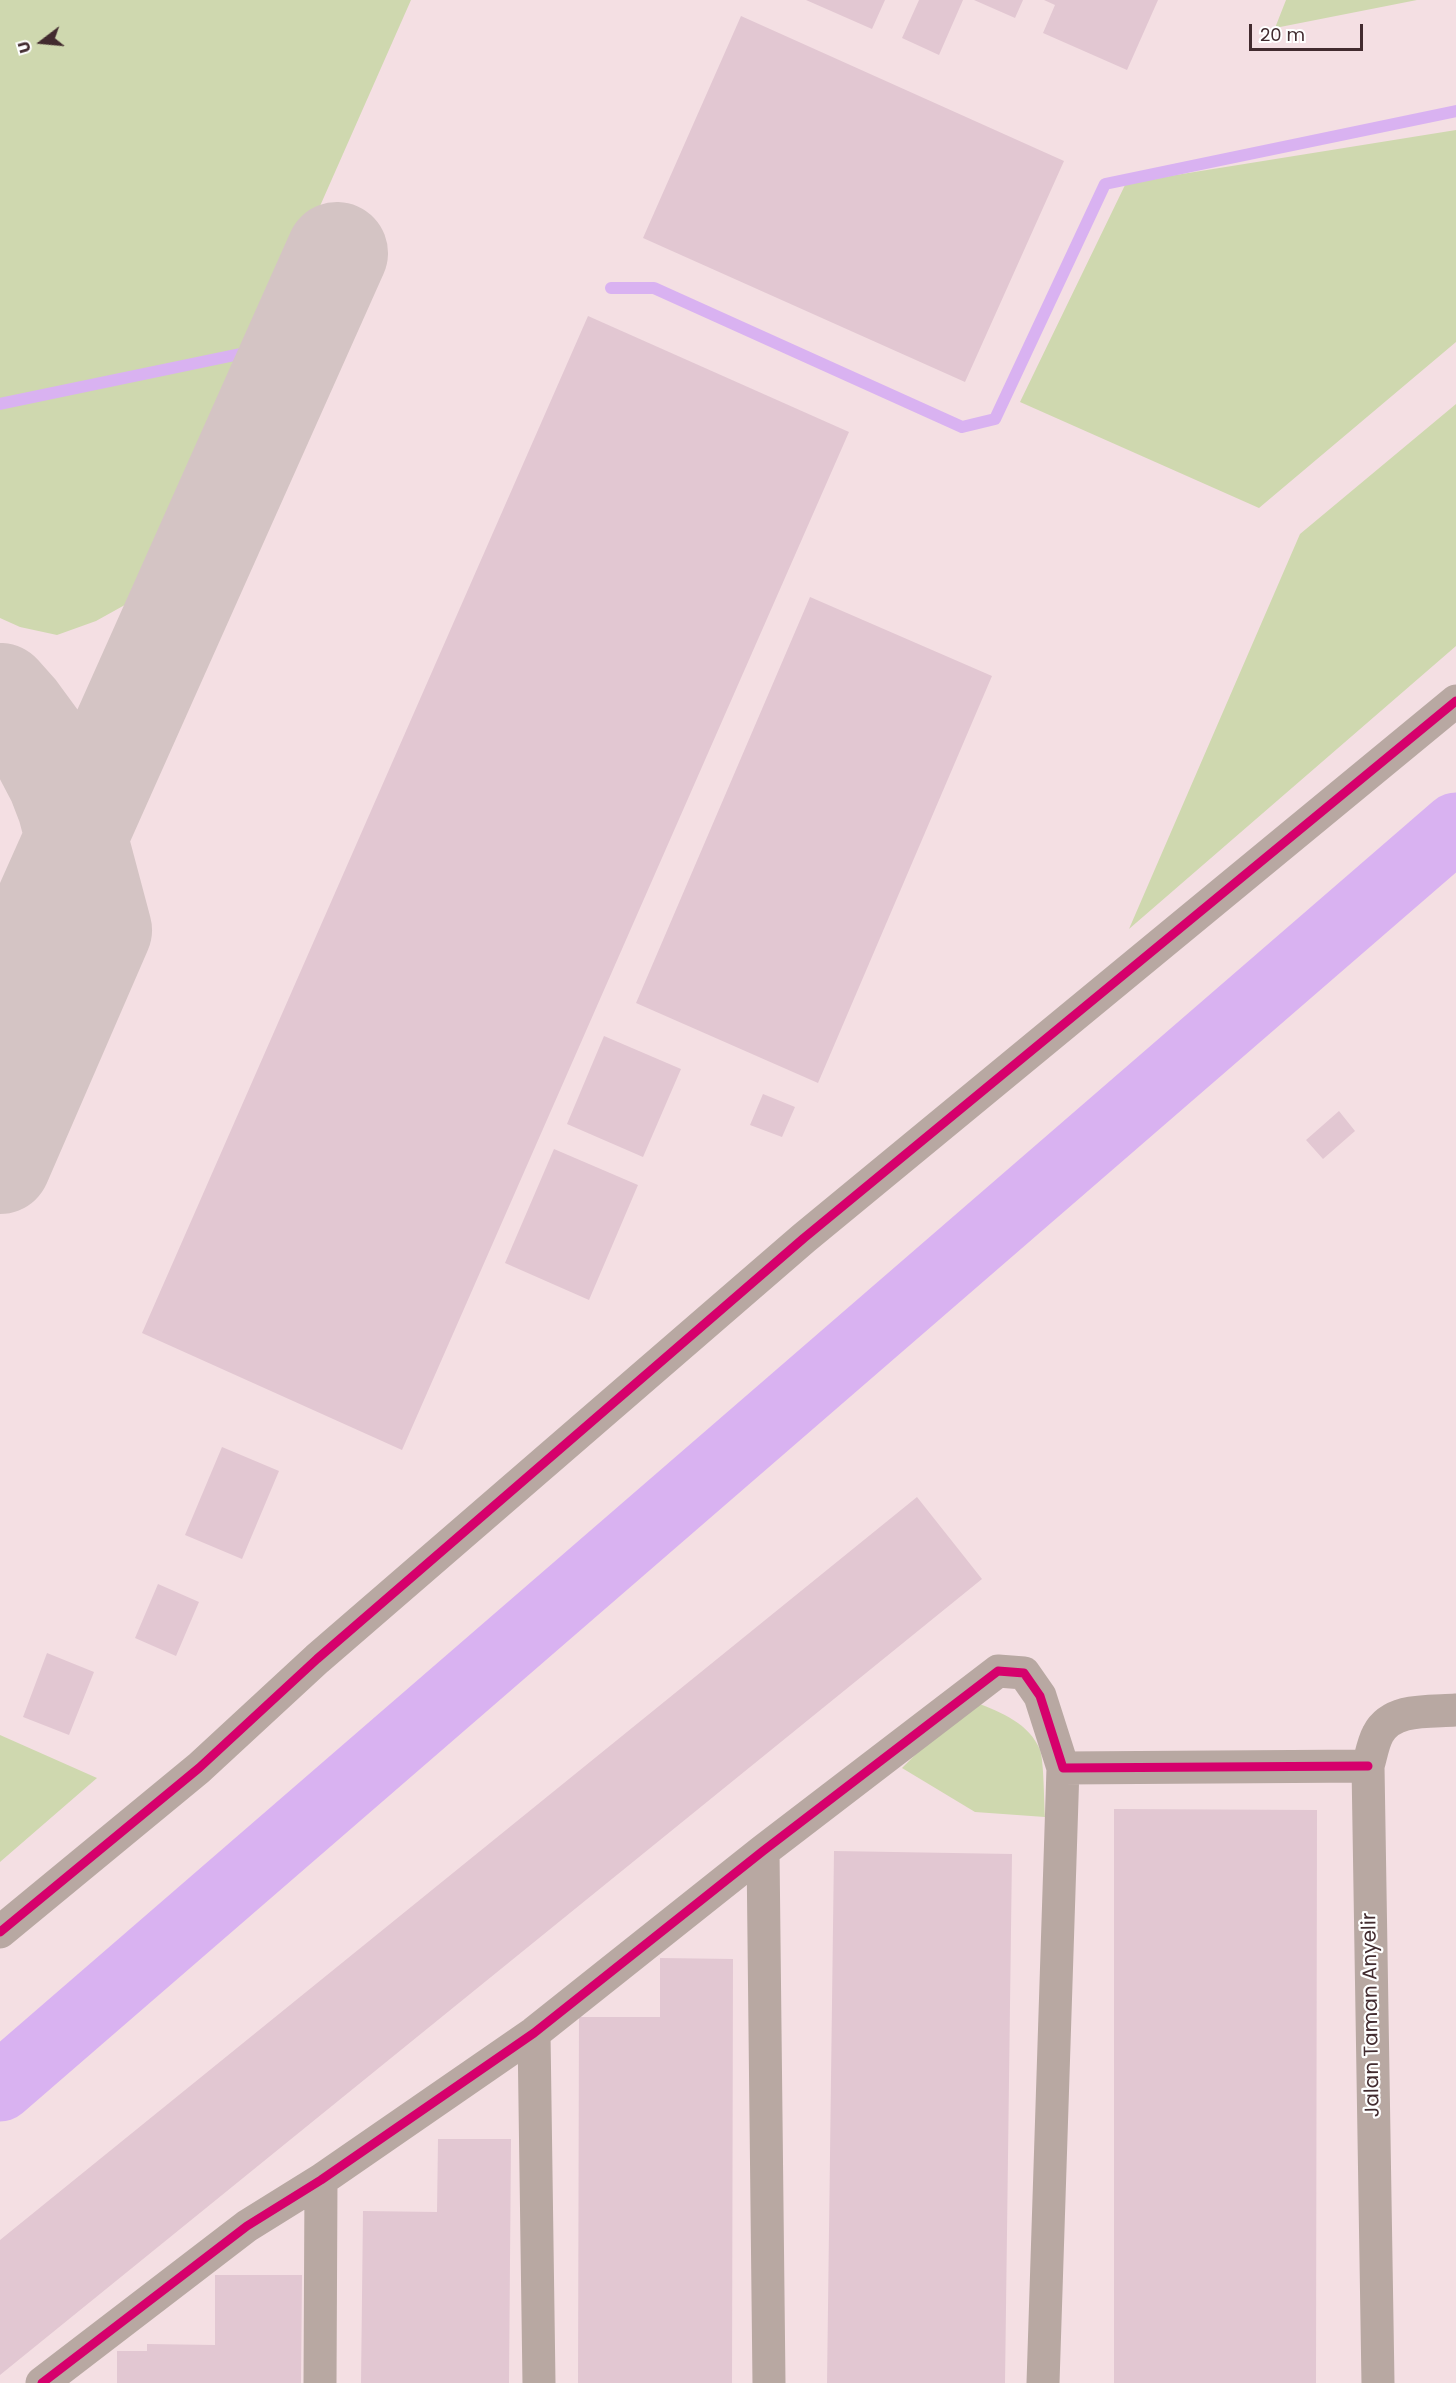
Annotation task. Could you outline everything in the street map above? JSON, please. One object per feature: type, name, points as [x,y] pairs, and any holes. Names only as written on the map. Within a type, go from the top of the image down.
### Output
[{"type":"street","points":[[0,1932],[199,1768],[317,1659],[804,1238],[1456,701]]},
{"type":"street","points":[[42,2383],[247,2226],[321,2180],[534,2033],[763,1851],[998,1671],[1024,1673],[1040,1696],[1063,1768],[1043,2383]]},
{"type":"street","name":"Jalan Taman Anyelir","points":[[1378,2383],[1368,1766],[1378,1734],[1389,1720],[1410,1713],[1456,1710]]},
{"type":"street","points":[[1063,1768],[1368,1766]]},
{"type":"street","points":[[763,1851],[770,2383]]},
{"type":"street","points":[[534,2033],[539,2383]]},
{"type":"street","points":[[320,2383],[321,2180]]},
{"type":"green space","points":[[0,0],[411,0],[150,591],[96,621],[57,635],[20,627],[0,618]]},
{"type":"green space","points":[[1286,0],[1417,0],[1275,28]]},
{"type":"green space","points":[[1456,130],[1456,342],[1259,508],[1020,402],[1126,183]]},
{"type":"green space","points":[[1456,404],[1456,646],[1129,929],[1300,534]]},
{"type":"green space","points":[[977,1703],[1014,1720],[1035,1741],[1040,1750],[1042,1763],[1045,1817],[975,1812],[902,1768],[959,1711]]},
{"type":"green space","points":[[0,1735],[97,1778],[0,1862]]},
{"type":"building","points":[[806,0],[885,0],[872,29]]},
{"type":"building","points":[[919,0],[963,0],[939,55],[902,38]]},
{"type":"building","points":[[974,0],[1023,0],[1015,18]]},
{"type":"building","points":[[1044,0],[1158,0],[1127,70],[1043,33],[1055,5]]},
{"type":"building","points":[[741,16],[1064,161],[965,382],[643,238]]},
{"type":"building","points":[[588,316],[849,432],[402,1450],[142,1333]]},
{"type":"building","points":[[810,597],[992,676],[818,1083],[636,1003]]},
{"type":"building","points":[[604,1036],[681,1069],[643,1157],[567,1124]]},
{"type":"building","points":[[763,1094],[795,1107],[782,1137],[750,1125]]},
{"type":"building","points":[[1339,1111],[1355,1131],[1323,1159],[1306,1140]]},
{"type":"building","points":[[554,1149],[638,1185],[589,1300],[505,1263]]},
{"type":"building","points":[[222,1447],[279,1471],[242,1559],[185,1535]]},
{"type":"building","points":[[917,1497],[982,1579],[0,2375],[0,2240]]},
{"type":"building","points":[[158,1584],[199,1602],[176,1656],[135,1638]]},
{"type":"building","points":[[47,1653],[94,1672],[69,1735],[23,1717]]},
{"type":"building","points":[[1114,1809],[1317,1810],[1316,2383],[1114,2383]]},
{"type":"building","points":[[834,1851],[1012,1854],[1005,2383],[827,2383]]},
{"type":"building","points":[[660,1958],[733,1959],[732,2383],[578,2383],[579,2017],[660,2017]]},
{"type":"building","points":[[438,2139],[511,2139],[509,2383],[361,2383],[363,2211],[437,2212]]},
{"type":"building","points":[[215,2275],[302,2275],[301,2383],[117,2383],[117,2351],[147,2351],[147,2344],[215,2345]]},
{"type":"waterway","points":[[611,288],[654,288],[962,427],[995,419],[1105,184],[1456,111]]},
{"type":"waterway","points":[[0,404],[240,354]]},
{"type":"waterway","points":[[0,2087],[1456,827]]},
{"type":"taxiway","points":[[0,1008],[337,253]]},
{"type":"taxiway","points":[[0,694],[38,742],[58,780],[68,806],[101,930],[0,1163]]},
{"type":"cycle path","points":[[0,1932],[199,1768],[317,1659],[804,1238],[1456,701]]},
{"type":"cycle path","points":[[42,2383],[247,2226],[321,2180],[534,2033],[763,1851],[998,1671],[1024,1673],[1040,1696],[1063,1768],[1368,1766]]}]
